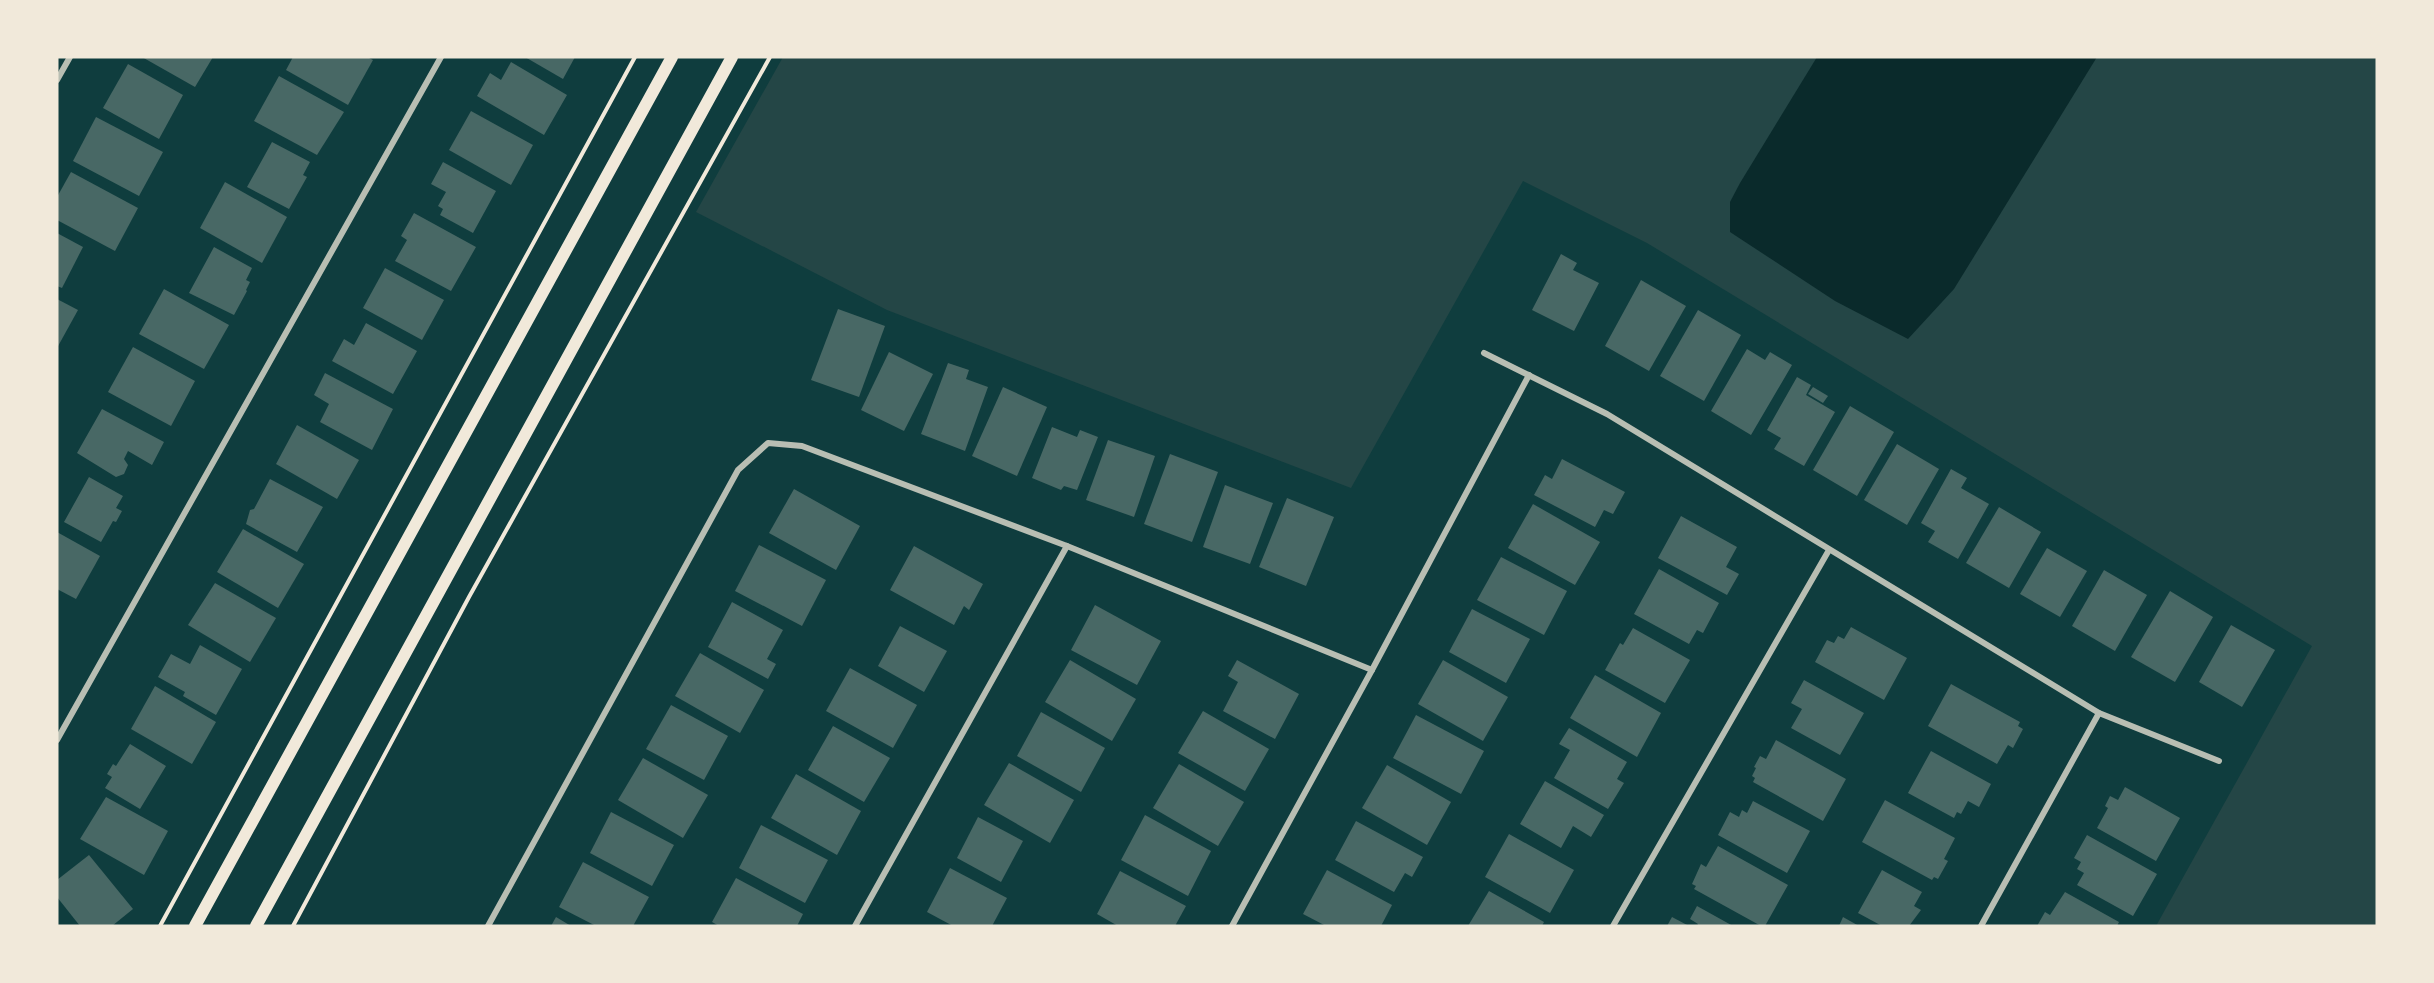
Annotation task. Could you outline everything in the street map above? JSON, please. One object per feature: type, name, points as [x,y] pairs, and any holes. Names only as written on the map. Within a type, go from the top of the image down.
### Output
[{"type":"main road","points":[[195,926],[672,57]]},
{"type":"main road","points":[[256,926],[730,58]]},
{"type":"street","points":[[57,80],[60,68],[70,57]]},
{"type":"street","points":[[57,740],[441,57]]},
{"type":"street","points":[[1484,353],[1607,414],[2098,713],[2219,761]]},
{"type":"street","points":[[1232,926],[1529,375]]},
{"type":"street","points":[[488,926],[738,470],[768,443],[802,446],[1067,546],[1372,670]]},
{"type":"street","points":[[855,926],[1067,546]]},
{"type":"street","points":[[1613,926],[1829,550]]},
{"type":"street","points":[[1981,926],[2098,713]]},
{"type":"path","points":[[160,926],[635,57]]},
{"type":"path","points":[[293,926],[470,597],[770,57]]},
{"type":"shaded area","points":[[783,57],[2377,57],[2377,926],[2156,926],[2312,646],[1647,243],[1523,181],[1351,488],[887,310],[696,212]]},
{"type":"shaded area","points":[[1817,57],[2097,57],[1954,289],[1908,339],[1835,301],[1730,232],[1730,202]]},
{"type":"building","points":[[142,57],[213,57],[195,87]]},
{"type":"building","points":[[293,57],[367,57],[373,60],[348,105],[286,70]]},
{"type":"building","points":[[525,57],[575,57],[563,79]]},
{"type":"building","points":[[511,62],[567,95],[544,135],[477,96],[490,73],[501,80]]},
{"type":"building","points":[[128,64],[183,95],[159,139],[103,108]]},
{"type":"building","points":[[279,76],[344,112],[317,155],[254,121]]},
{"type":"building","points":[[471,111],[533,145],[511,185],[449,150]]},
{"type":"building","points":[[96,117],[163,152],[139,196],[73,161]]},
{"type":"building","points":[[272,142],[310,162],[303,175],[307,177],[289,209],[247,187]]},
{"type":"building","points":[[443,162],[496,191],[473,233],[440,215],[443,209],[438,206],[446,192],[431,184]]},
{"type":"building","points":[[71,172],[138,208],[115,251],[57,220],[57,197]]},
{"type":"building","points":[[225,182],[287,217],[262,263],[200,228]]},
{"type":"building","points":[[414,213],[476,247],[451,291],[395,261],[407,240],[401,236]]},
{"type":"building","points":[[57,233],[83,247],[62,288],[57,286]]},
{"type":"building","points":[[214,247],[252,268],[246,280],[250,282],[247,291],[234,315],[189,293]]},
{"type":"building","points":[[1561,254],[1577,263],[1573,270],[1599,283],[1574,331],[1532,310]]},
{"type":"building","points":[[385,268],[444,300],[422,340],[363,308]]},
{"type":"building","points":[[1641,280],[1686,306],[1649,371],[1605,346]]},
{"type":"building","points":[[164,289],[229,325],[204,369],[139,334]]},
{"type":"building","points":[[57,299],[78,310],[57,348]]},
{"type":"building","points":[[838,309],[885,326],[859,397],[811,380]]},
{"type":"building","points":[[1698,310],[1741,335],[1704,401],[1660,376]]},
{"type":"building","points":[[366,323],[417,351],[393,394],[332,361],[344,339],[354,345]]},
{"type":"building","points":[[133,347],[195,381],[171,426],[108,392]]},
{"type":"building","points":[[1747,349],[1765,360],[1770,352],[1792,365],[1751,435],[1711,411]]},
{"type":"building","points":[[889,352],[933,374],[904,431],[861,410]]},
{"type":"building","points":[[948,363],[969,370],[966,379],[988,387],[965,451],[921,434]]},
{"type":"building","points":[[325,373],[393,409],[372,450],[320,422],[329,404],[314,395]]},
{"type":"building","points":[[1797,377],[1811,385],[1806,395],[1835,412],[1804,466],[1774,449],[1781,438],[1767,430]]},
{"type":"building","points":[[1003,387],[1047,407],[1017,476],[972,456]]},
{"type":"building","points":[[1813,387],[1828,396],[1823,403],[1808,394]]},
{"type":"building","points":[[1850,406],[1894,432],[1857,496],[1813,470]]},
{"type":"building","points":[[102,409],[164,442],[152,465],[128,451],[124,459],[128,465],[124,474],[116,477],[77,453]]},
{"type":"building","points":[[297,425],[359,460],[337,499],[276,464]]},
{"type":"building","points":[[1052,427],[1077,437],[1080,430],[1098,437],[1077,490],[1064,486],[1061,490],[1032,478]]},
{"type":"building","points":[[1108,440],[1155,456],[1134,517],[1086,500]]},
{"type":"building","points":[[1897,444],[1939,469],[1907,525],[1864,500]]},
{"type":"building","points":[[1170,454],[1218,472],[1192,542],[1144,524]]},
{"type":"building","points":[[1562,459],[1625,492],[1613,514],[1604,510],[1595,527],[1534,495],[1545,475],[1552,479]]},
{"type":"building","points":[[1951,469],[1967,478],[1961,488],[1989,504],[1958,559],[1928,542],[1935,531],[1921,523]]},
{"type":"building","points":[[89,477],[123,496],[116,508],[122,511],[116,522],[113,521],[101,542],[64,522]]},
{"type":"building","points":[[270,479],[323,507],[297,552],[246,524],[250,510],[254,509]]},
{"type":"building","points":[[1225,485],[1273,503],[1250,564],[1203,547]]},
{"type":"building","points":[[794,489],[860,526],[836,570],[769,533]]},
{"type":"building","points":[[1287,498],[1334,517],[1306,586],[1259,567]]},
{"type":"building","points":[[1533,504],[1600,542],[1575,585],[1508,548]]},
{"type":"building","points":[[1999,507],[2041,532],[2009,588],[1966,563]]},
{"type":"building","points":[[1681,516],[1737,547],[1726,567],[1739,574],[1727,595],[1658,558]]},
{"type":"building","points":[[243,529],[304,564],[278,608],[217,572]]},
{"type":"building","points":[[57,532],[100,556],[76,599],[57,589]]},
{"type":"building","points":[[759,545],[826,580],[802,626],[735,591]]},
{"type":"building","points":[[914,546],[983,584],[969,610],[964,606],[954,625],[890,590]]},
{"type":"building","points":[[2047,548],[2087,571],[2060,617],[2020,594]]},
{"type":"building","points":[[1501,557],[1567,591],[1544,635],[1477,600]]},
{"type":"building","points":[[1659,569],[1719,603],[1703,633],[1697,630],[1689,644],[1634,614]]},
{"type":"building","points":[[2104,570],[2147,595],[2115,651],[2072,626]]},
{"type":"building","points":[[215,583],[276,618],[250,662],[188,625]]},
{"type":"building","points":[[2170,591],[2213,617],[2175,682],[2131,657]]},
{"type":"building","points":[[732,602],[783,630],[767,659],[776,664],[768,679],[708,647]]},
{"type":"building","points":[[1095,605],[1161,641],[1137,685],[1071,650]]},
{"type":"building","points":[[1472,609],[1530,639],[1506,683],[1449,652]]},
{"type":"building","points":[[2231,625],[2275,650],[2242,707],[2199,682]]},
{"type":"building","points":[[900,626],[947,651],[924,692],[878,666]]},
{"type":"building","points":[[1851,627],[1907,658],[1884,700],[1815,662],[1827,640],[1834,643],[1838,636],[1844,639]]},
{"type":"building","points":[[1633,628],[1690,660],[1665,703],[1605,670],[1620,643],[1623,645]]},
{"type":"building","points":[[200,645],[242,669],[216,715],[183,696],[185,692],[158,677],[171,654],[190,664]]},
{"type":"building","points":[[700,653],[764,690],[740,733],[675,696]]},
{"type":"building","points":[[1070,660],[1136,699],[1112,741],[1045,702]]},
{"type":"building","points":[[1237,660],[1299,694],[1275,739],[1223,711],[1238,682],[1228,676]]},
{"type":"building","points":[[1443,660],[1508,697],[1483,741],[1418,704]]},
{"type":"building","points":[[850,668],[917,705],[893,748],[826,711]]},
{"type":"building","points":[[1595,675],[1661,713],[1637,757],[1570,718]]},
{"type":"building","points":[[1804,680],[1864,713],[1840,755],[1791,728],[1802,709],[1791,703]]},
{"type":"building","points":[[1951,684],[2020,722],[2018,726],[2023,729],[2013,748],[2008,745],[1997,764],[1928,726]]},
{"type":"building","points":[[155,686],[216,722],[192,764],[131,729]]},
{"type":"building","points":[[671,705],[728,736],[704,780],[646,749]]},
{"type":"building","points":[[1203,711],[1269,749],[1245,791],[1178,753]]},
{"type":"building","points":[[1041,712],[1105,748],[1081,792],[1017,756]]},
{"type":"building","points":[[1416,715],[1484,751],[1461,794],[1393,758]]},
{"type":"building","points":[[833,726],[890,758],[864,802],[808,770]]},
{"type":"building","points":[[1569,728],[1627,762],[1617,779],[1624,783],[1608,809],[1554,778],[1570,750],[1559,744]]},
{"type":"building","points":[[1776,740],[1846,779],[1823,821],[1753,782],[1755,778],[1752,776],[1756,768],[1754,767],[1760,756],[1766,759]]},
{"type":"building","points":[[130,744],[166,766],[140,809],[105,788],[112,777],[107,774],[113,764],[116,766]]},
{"type":"building","points":[[1931,751],[1991,784],[1979,807],[1968,801],[1961,814],[1957,812],[1954,818],[1908,793]]},
{"type":"building","points":[[643,758],[708,795],[683,838],[618,800]]},
{"type":"building","points":[[1009,763],[1074,800],[1050,843],[984,805]]},
{"type":"building","points":[[1179,764],[1244,802],[1218,846],[1153,808]]},
{"type":"building","points":[[1387,765],[1451,802],[1427,845],[1362,808]]},
{"type":"building","points":[[796,774],[861,811],[837,855],[771,818]]},
{"type":"building","points":[[1545,781],[1604,815],[1591,837],[1573,826],[1561,848],[1520,824]]},
{"type":"building","points":[[2125,787],[2180,818],[2156,861],[2097,828],[2108,808],[2105,806],[2110,796],[2118,800]]},
{"type":"building","points":[[106,797],[168,831],[144,875],[80,839]]},
{"type":"building","points":[[1885,800],[1955,838],[1944,859],[1948,861],[1938,879],[1934,877],[1932,880],[1862,842]]},
{"type":"building","points":[[1753,801],[1810,831],[1787,873],[1718,835],[1730,812],[1739,817],[1742,810],[1747,813]]},
{"type":"building","points":[[611,812],[674,845],[652,886],[590,853]]},
{"type":"building","points":[[1145,815],[1211,851],[1188,896],[1121,860]]},
{"type":"building","points":[[978,817],[1023,841],[1001,882],[957,858]]},
{"type":"building","points":[[1356,821],[1423,857],[1412,877],[1405,873],[1394,892],[1335,860]]},
{"type":"building","points":[[761,825],[828,860],[805,903],[739,868]]},
{"type":"building","points":[[1509,834],[1574,870],[1550,913],[1485,877]]},
{"type":"building","points":[[2087,835],[2157,874],[2133,916],[2077,885],[2084,873],[2077,869],[2081,862],[2074,858]]},
{"type":"building","points":[[1718,846],[1788,885],[1765,926],[1761,926],[1694,889],[1696,886],[1692,884],[1701,864],[1706,867]]},
{"type":"building","points":[[89,855],[133,909],[112,926],[80,926],[57,897],[57,880]]},
{"type":"building","points":[[583,862],[649,897],[633,926],[596,926],[559,907]]},
{"type":"building","points":[[950,868],[1007,898],[992,926],[953,926],[927,912]]},
{"type":"building","points":[[1327,870],[1392,905],[1381,926],[1326,926],[1303,914]]},
{"type":"building","points":[[1882,870],[1922,892],[1914,906],[1921,910],[1909,926],[1882,926],[1858,913]]},
{"type":"building","points":[[1120,871],[1186,906],[1175,926],[1118,926],[1097,914]]},
{"type":"building","points":[[736,878],[803,914],[797,926],[719,926],[712,922]]},
{"type":"building","points":[[1489,891],[1544,922],[1542,926],[1468,926]]},
{"type":"building","points":[[2065,892],[2119,922],[2117,926],[2037,926],[2045,912],[2050,915]]},
{"type":"building","points":[[1697,906],[1733,926],[1697,926],[1698,924],[1690,919]]},
{"type":"building","points":[[556,917],[571,926],[551,926]]},
{"type":"building","points":[[1672,917],[1689,926],[1667,926]]},
{"type":"building","points":[[1843,917],[1859,926],[1839,926]]}]
